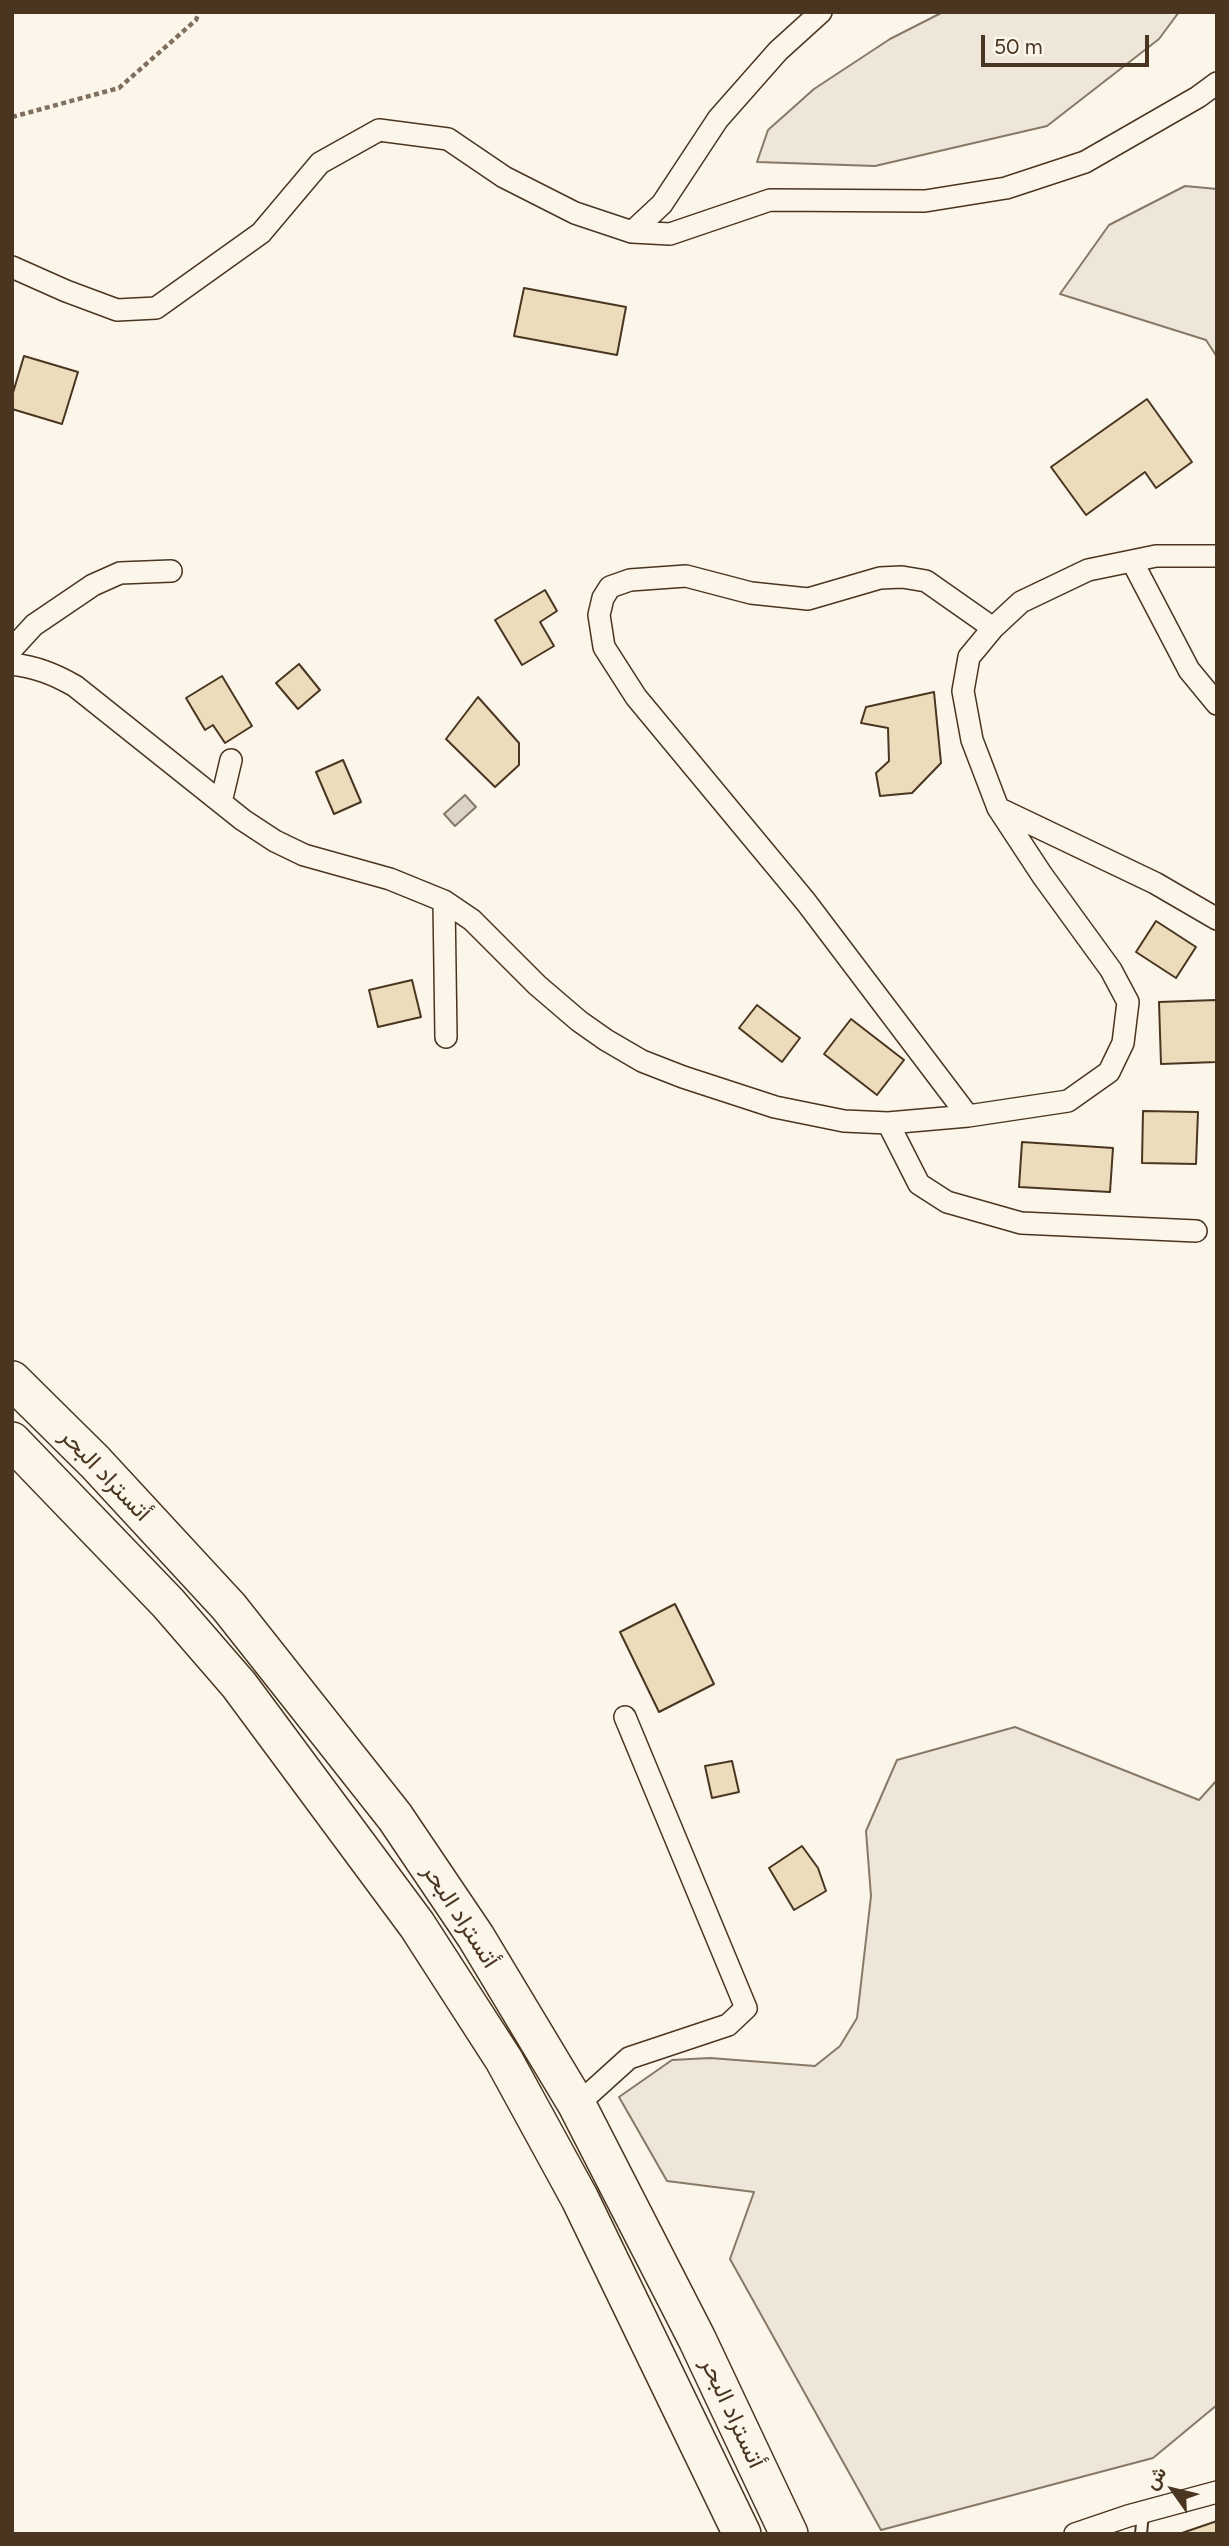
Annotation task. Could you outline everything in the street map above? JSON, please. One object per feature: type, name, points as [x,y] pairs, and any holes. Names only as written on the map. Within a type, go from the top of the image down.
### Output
[{"type":"highway","name":"أتستراد البحر","points":[[12,1380],[95,1462],[229,1607],[395,1816],[476,1937],[577,2105],[697,2339],[789,2534]]},
{"type":"highway","name":"أتستراد البحر","points":[[12,1441],[168,1603],[239,1685],[418,1925],[504,2060],[580,2199],[742,2534]]},
{"type":"street","points":[[632,232],[662,204],[718,119],[778,51],[821,12]]},
{"type":"street","points":[[12,267],[117,310],[156,308],[261,233],[320,163],[379,130],[448,139],[504,177],[563,207],[632,232],[670,234],[770,200],[925,201],[1006,188],[1085,162],[1198,97],[1217,83]]},
{"type":"street","points":[[12,663],[52,673],[75,686],[221,802],[275,841],[304,855],[390,878],[444,901],[472,920],[537,985],[579,1021],[642,1061],[775,1107],[844,1121],[888,1123],[968,1116],[1068,1101],[1108,1072],[1123,1043],[1128,1002],[1111,970],[1042,875],[998,808],[972,740],[963,691],[969,657],[993,628],[1021,602],[1088,570],[1156,556],[1217,556]]},
{"type":"street","points":[[1132,561],[1189,670],[1217,704]]},
{"type":"street","points":[[12,649],[34,625],[93,585],[120,573],[171,571]]},
{"type":"street","points":[[968,1116],[806,902],[636,697],[604,647],[599,615],[603,598],[610,587],[630,580],[686,576],[751,593],[808,599],[880,578],[902,577],[926,581],[993,628]]},
{"type":"street","points":[[221,802],[231,760]]},
{"type":"street","points":[[998,808],[1155,883],[1217,919]]},
{"type":"street","points":[[444,901],[446,1037]]},
{"type":"street","points":[[888,1123],[919,1184],[947,1202],[1021,1223],[1196,1231]]},
{"type":"street","points":[[577,2105],[629,2058],[728,2025],[746,2008],[625,1717]]},
{"type":"street","points":[[1076,2534],[1142,2523],[1217,2492]]},
{"type":"path","points":[[12,117],[119,88],[196,20],[199,12]]},
{"type":"shaded area","points":[[943,12],[1179,12],[1159,39],[1047,126],[875,166],[757,162],[768,130],[814,89],[890,39]]},
{"type":"shaded area","points":[[1185,186],[1217,189],[1217,357],[1206,340],[1060,294],[1109,225]]},
{"type":"shaded area","points":[[465,795],[476,807],[455,826],[444,814]]},
{"type":"shaded area","points":[[1015,1727],[1199,1800],[1217,1780],[1217,2405],[1153,2458],[881,2530],[730,2259],[754,2192],[667,2181],[619,2097],[672,2060],[710,2058],[815,2066],[840,2046],[857,2018],[871,1896],[866,1831],[897,1760]]},
{"type":"building","points":[[524,288],[626,307],[617,355],[514,336]]},
{"type":"building","points":[[24,356],[78,372],[62,424],[12,409],[12,396]]},
{"type":"building","points":[[1147,399],[1192,462],[1156,488],[1145,472],[1086,515],[1051,467]]},
{"type":"building","points":[[545,590],[557,611],[540,622],[554,646],[522,665],[495,620]]},
{"type":"building","points":[[299,664],[320,690],[298,709],[276,683]]},
{"type":"building","points":[[222,676],[252,726],[225,743],[213,725],[205,730],[186,698]]},
{"type":"building","points":[[934,692],[941,763],[912,793],[880,796],[876,773],[889,761],[888,728],[861,723],[866,707]]},
{"type":"building","points":[[478,697],[519,743],[519,765],[495,787],[446,739]]},
{"type":"building","points":[[343,760],[361,802],[334,814],[316,772]]},
{"type":"building","points":[[1156,921],[1196,947],[1176,978],[1136,952]]},
{"type":"building","points":[[412,980],[421,1017],[378,1027],[369,990]]},
{"type":"building","points":[[1216,1000],[1217,1062],[1161,1064],[1159,1002]]},
{"type":"building","points":[[757,1005],[800,1038],[782,1062],[739,1028]]},
{"type":"building","points":[[851,1019],[904,1060],[877,1095],[824,1054]]},
{"type":"building","points":[[1143,1111],[1198,1112],[1196,1164],[1142,1163]]},
{"type":"building","points":[[1022,1142],[1113,1148],[1110,1192],[1019,1187]]},
{"type":"building","points":[[675,1604],[714,1684],[659,1712],[620,1632]]},
{"type":"building","points":[[732,1761],[739,1792],[712,1798],[705,1766]]},
{"type":"building","points":[[802,1846],[818,1868],[826,1891],[794,1910],[769,1868]]},
{"type":"building","points":[[1217,2521],[1217,2534],[1179,2534]]}]
